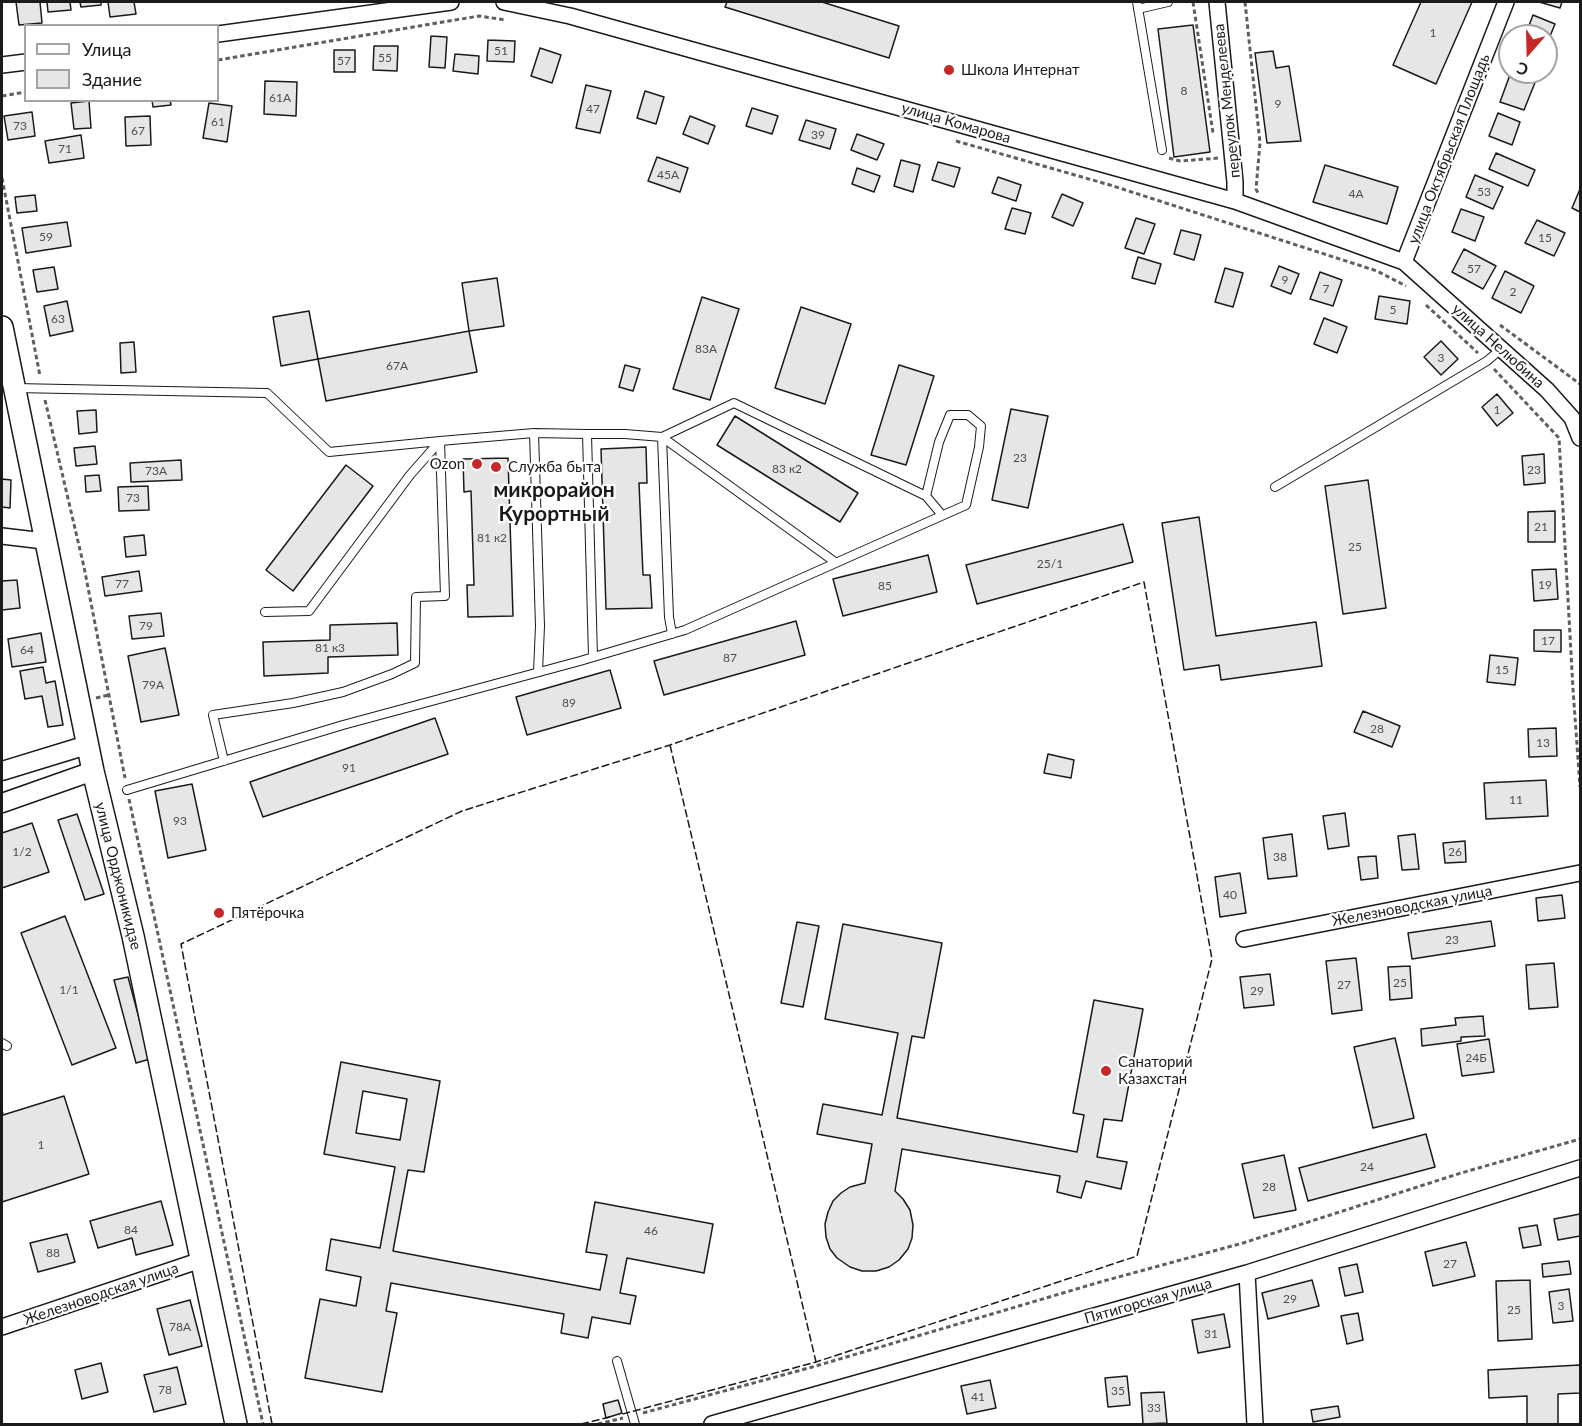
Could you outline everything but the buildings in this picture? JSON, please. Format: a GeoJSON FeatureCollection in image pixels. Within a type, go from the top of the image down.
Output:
{"type":"FeatureCollection","features":[{"type":"Feature","properties":{"kind":"main road","name":"улица Орджоникидзе"},"geometry":{"type":"LineString","coordinates":[[2,327],[87,745],[133,936],[236,1425]]}},
{"type":"Feature","properties":{"kind":"street"},"geometry":{"type":"LineString","coordinates":[[219,34],[452,2]]}},
{"type":"Feature","properties":{"kind":"street","name":"улица Комарова"},"geometry":{"type":"LineString","coordinates":[[504,2],[569,9],[1235,201],[1404,262]]}},
{"type":"Feature","properties":{"kind":"street","name":"переулок Менделеева"},"geometry":{"type":"LineString","coordinates":[[1217,2],[1235,201]]}},
{"type":"Feature","properties":{"kind":"street","name":"улица Октябрьская Площадь"},"geometry":{"type":"LineString","coordinates":[[1404,262],[1506,2]]}},
{"type":"Feature","properties":{"kind":"street"},"geometry":{"type":"LineString","coordinates":[[2,65],[24,62]]}},
{"type":"Feature","properties":{"kind":"street","name":"улица Нелюбина"},"geometry":{"type":"LineString","coordinates":[[1404,262],[1576,415],[1581,438]]}},
{"type":"Feature","properties":{"kind":"street"},"geometry":{"type":"LineString","coordinates":[[2,536],[44,541]]}},
{"type":"Feature","properties":{"kind":"street"},"geometry":{"type":"LineString","coordinates":[[2,771],[87,745]]}},
{"type":"Feature","properties":{"kind":"street"},"geometry":{"type":"LineString","coordinates":[[2,804],[93,771]]}},
{"type":"Feature","properties":{"kind":"street","name":"Железноводская улица"},"geometry":{"type":"LineString","coordinates":[[1244,939],[1581,873]]}},
{"type":"Feature","properties":{"kind":"street","name":"Пятигорская улица"},"geometry":{"type":"LineString","coordinates":[[712,1425],[1247,1273],[1581,1168]]}},
{"type":"Feature","properties":{"kind":"street","name":"Железноводская улица"},"geometry":{"type":"LineString","coordinates":[[2,1327],[201,1260]]}},
{"type":"Feature","properties":{"kind":"street"},"geometry":{"type":"LineString","coordinates":[[1247,1273],[1256,1425]]}},
{"type":"Feature","properties":{"kind":"lane"},"geometry":{"type":"LineString","coordinates":[[1162,150],[1138,5],[1168,2]]}},
{"type":"Feature","properties":{"kind":"lane"},"geometry":{"type":"LineString","coordinates":[[1275,487],[1487,361],[1502,349]]}},
{"type":"Feature","properties":{"kind":"lane"},"geometry":{"type":"LineString","coordinates":[[14,388],[267,393],[329,452],[534,433],[625,434],[662,437],[734,403],[926,496],[942,515]]}},
{"type":"Feature","properties":{"kind":"lane"},"geometry":{"type":"LineString","coordinates":[[127,790],[343,725],[685,630],[966,504],[979,447],[981,426],[968,415],[950,416],[939,442],[926,496]]}},
{"type":"Feature","properties":{"kind":"lane"},"geometry":{"type":"LineString","coordinates":[[534,433],[540,626],[538,672]]}},
{"type":"Feature","properties":{"kind":"lane"},"geometry":{"type":"LineString","coordinates":[[587,434],[593,657]]}},
{"type":"Feature","properties":{"kind":"lane"},"geometry":{"type":"LineString","coordinates":[[662,437],[835,562]]}},
{"type":"Feature","properties":{"kind":"lane"},"geometry":{"type":"LineString","coordinates":[[662,437],[669,617],[672,634]]}},
{"type":"Feature","properties":{"kind":"lane"},"geometry":{"type":"LineString","coordinates":[[265,612],[309,612],[410,475],[440,441]]}},
{"type":"Feature","properties":{"kind":"lane"},"geometry":{"type":"LineString","coordinates":[[224,761],[213,715],[293,703],[343,692],[415,663],[416,597],[445,596],[440,441]]}},
{"type":"Feature","properties":{"kind":"lane"},"geometry":{"type":"LineString","coordinates":[[617,1361],[635,1425]]}},
{"type":"Feature","properties":{"kind":"path"},"geometry":{"type":"LineString","coordinates":[[1194,2],[1213,138]]}},
{"type":"Feature","properties":{"kind":"path"},"geometry":{"type":"LineString","coordinates":[[1245,2],[1260,143],[1256,189],[1271,215]]}},
{"type":"Feature","properties":{"kind":"path"},"geometry":{"type":"LineString","coordinates":[[219,60],[479,16],[511,21]]}},
{"type":"Feature","properties":{"kind":"path"},"geometry":{"type":"LineString","coordinates":[[2,96],[24,92]]}},
{"type":"Feature","properties":{"kind":"path"},"geometry":{"type":"LineString","coordinates":[[951,140],[1110,185],[1377,271],[1406,286]]}},
{"type":"Feature","properties":{"kind":"path"},"geometry":{"type":"LineString","coordinates":[[1162,150],[1167,157],[1180,161],[1233,159]]}},
{"type":"Feature","properties":{"kind":"path"},"geometry":{"type":"LineString","coordinates":[[1422,301],[1487,361],[1559,438],[1581,787]]}},
{"type":"Feature","properties":{"kind":"path"},"geometry":{"type":"LineString","coordinates":[[598,1425],[816,1366],[1100,1282],[1243,1243],[1461,1173],[1581,1139]]}},
{"type":"Feature","properties":{"kind":"fence"},"geometry":{"type":"LineString","coordinates":[[272,1424],[181,944],[462,811],[670,745],[1144,582],[1212,959],[1137,1256],[816,1362],[619,1415]]}},
{"type":"Feature","properties":{"kind":"fence"},"geometry":{"type":"LineString","coordinates":[[670,745],[816,1362]]}},
{"type":"Feature","properties":{"kind":"fence"},"geometry":{"type":"LineString","coordinates":[[581,1424],[610,1417]]}},
{"type":"Feature","properties":{"kind":"place","name":"Школа Интернат"},"geometry":{"type":"Point","coordinates":[949,70]}},
{"type":"Feature","properties":{"kind":"place","name":"Ozon"},"geometry":{"type":"Point","coordinates":[477,464]}},
{"type":"Feature","properties":{"kind":"place","name":"Служба быта"},"geometry":{"type":"Point","coordinates":[496,467]}},
{"type":"Feature","properties":{"kind":"place","name":"Пятёрочка"},"geometry":{"type":"Point","coordinates":[219,913]}},
{"type":"Feature","properties":{"kind":"place","name":"Санаторий Казахстан"},"geometry":{"type":"Point","coordinates":[1106,1071]}},
{"type":"Feature","properties":{"kind":"district","name":"микрорайон Курортный"},"geometry":{"type":"Point","coordinates":[554,502]}}]}
